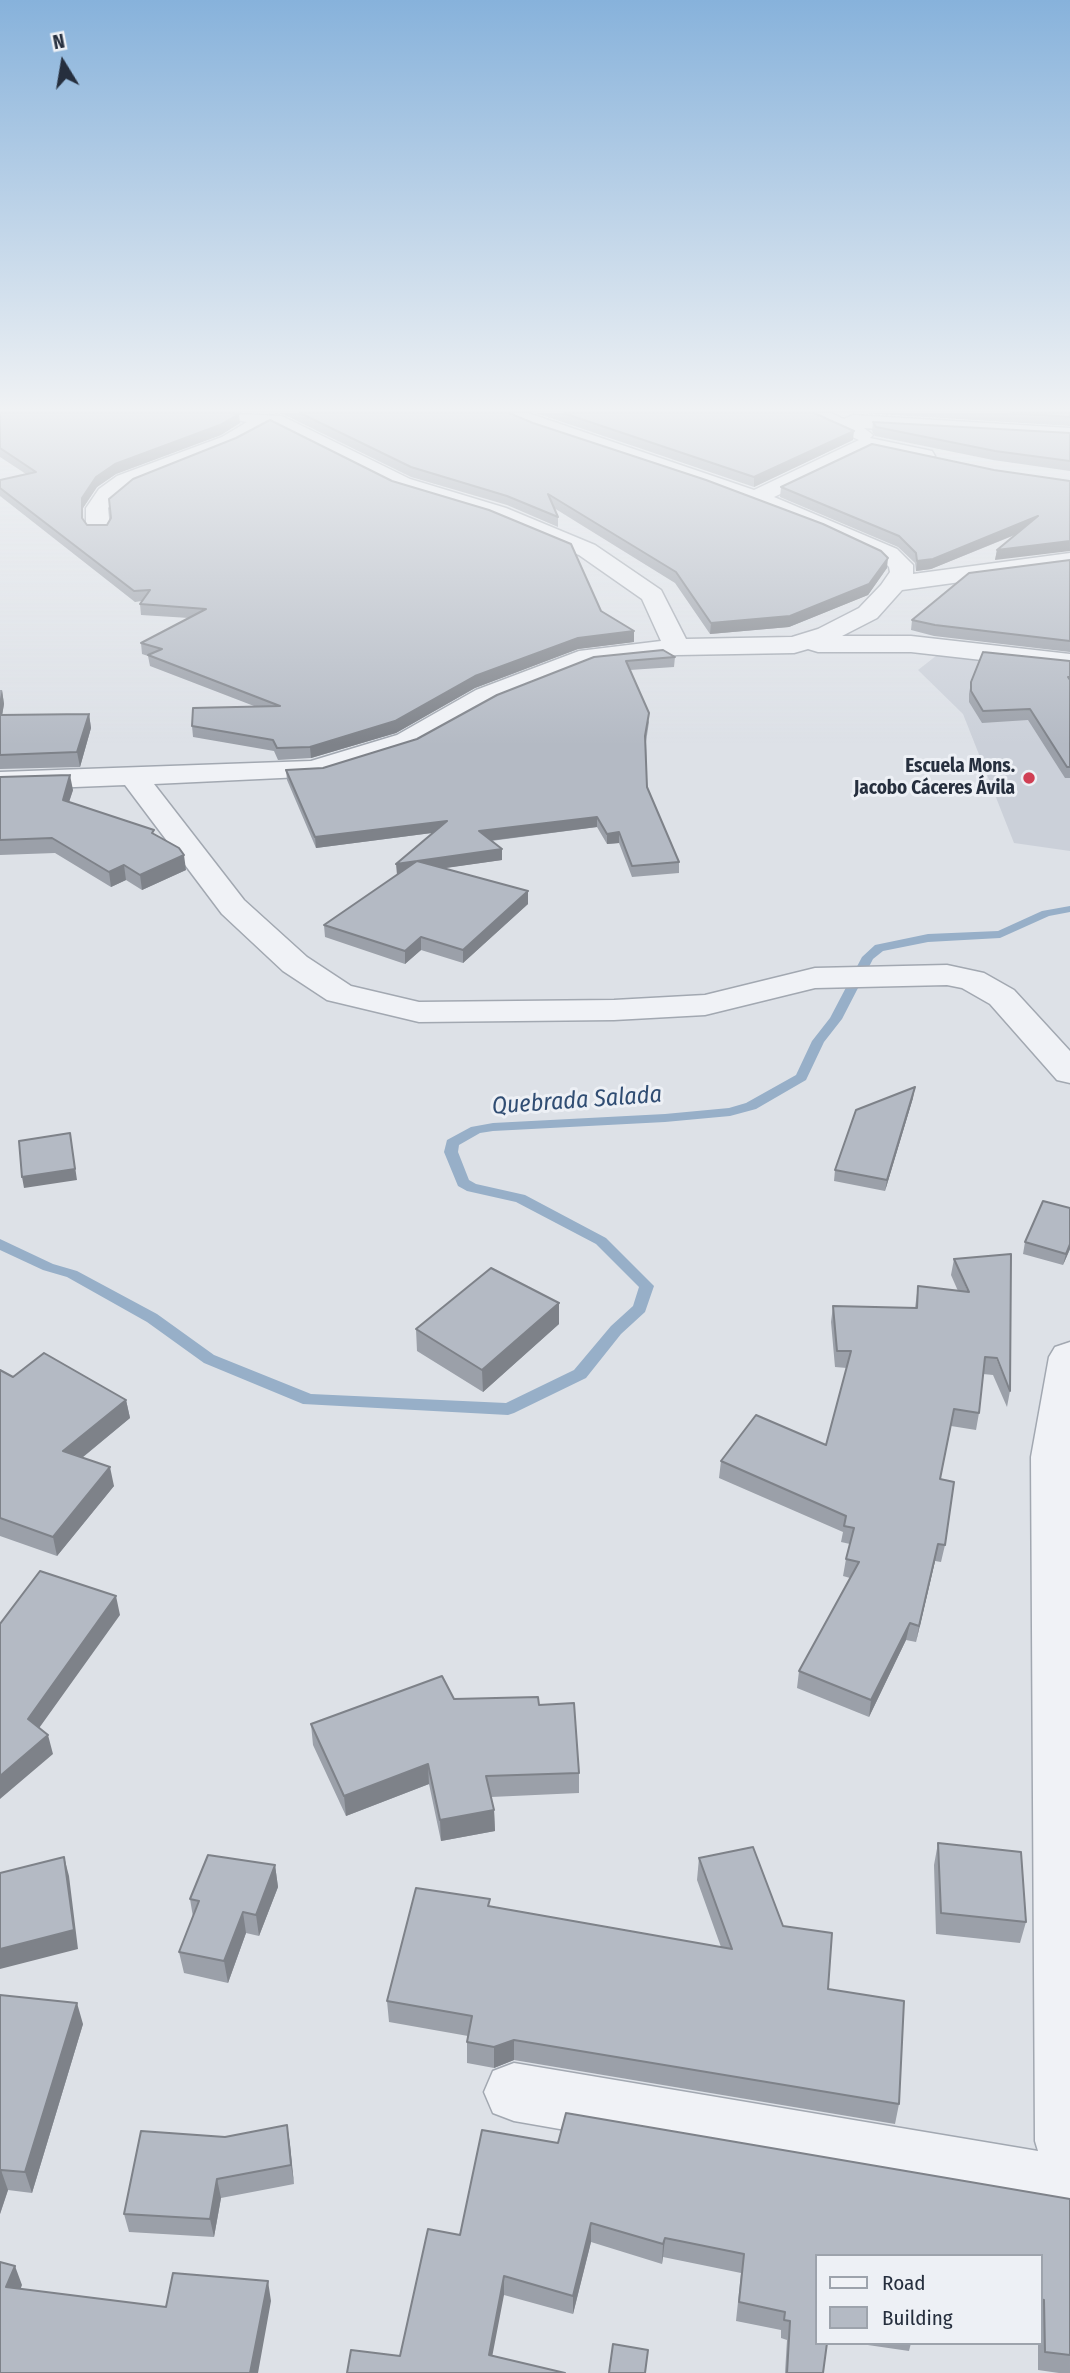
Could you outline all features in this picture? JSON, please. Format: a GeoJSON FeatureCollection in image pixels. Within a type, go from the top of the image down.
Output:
{"type":"FeatureCollection","features":[{"type":"Feature","properties":{"kind":"street"},"geometry":{"type":"LineString","coordinates":[[98,524],[98,528]]}},
{"type":"Feature","properties":{"kind":"street"},"geometry":{"type":"LineString","coordinates":[[524,524],[587,550],[652,595],[677,646]]}},
{"type":"Feature","properties":{"kind":"street"},"geometry":{"type":"LineString","coordinates":[[794,645],[859,619],[895,584],[902,572],[901,565],[889,554],[819,524]]}},
{"type":"Feature","properties":{"kind":"street"},"geometry":{"type":"LineString","coordinates":[[895,584],[1070,560]]}},
{"type":"Feature","properties":{"kind":"street"},"geometry":{"type":"LineString","coordinates":[[0,781],[135,779],[313,770],[407,741],[485,696],[563,665],[608,653],[677,646],[911,644],[1070,662]]}},
{"type":"Feature","properties":{"kind":"street"},"geometry":{"type":"LineString","coordinates":[[135,779],[233,907],[274,945],[295,964],[330,988],[379,1004],[419,1012],[470,1013],[680,1008],[705,1005],[796,981],[839,976],[921,974],[960,977],[985,986],[1002,997],[1070,1072]]}},
{"type":"Feature","properties":{"kind":"street"},"geometry":{"type":"LineString","coordinates":[[1070,1357],[1053,1457],[1065,2141],[1070,2157]]}},
{"type":"Feature","properties":{"kind":"street"},"geometry":{"type":"LineString","coordinates":[[514,2092],[1070,2187]]}},
{"type":"Feature","properties":{"kind":"shaded area","name":"Escuela Mons. Jacobo Cáceres Ávila"},"geometry":{"type":"Polygon","coordinates":[[[941,652],[1070,670],[1070,851],[1014,843],[963,714],[918,670],[941,652]]]}},
{"type":"Feature","properties":{"kind":"building"},"geometry":{"type":"Polygon","coordinates":[[[46,524],[522,524],[571,544],[601,611],[634,631],[578,638],[475,676],[395,721],[310,747],[277,748],[273,740],[192,726],[193,708],[280,706],[148,655],[162,649],[141,643],[206,609],[140,604],[150,590],[134,591],[46,524]]]}},
{"type":"Feature","properties":{"kind":"building"},"geometry":{"type":"Polygon","coordinates":[[[597,524],[822,524],[881,551],[888,558],[869,584],[790,616],[711,623],[676,572],[597,524]]]}},
{"type":"Feature","properties":{"kind":"building"},"geometry":{"type":"Polygon","coordinates":[[[869,524],[1019,524],[933,559],[917,561],[916,553],[899,536],[869,524]]]}},
{"type":"Feature","properties":{"kind":"building"},"geometry":{"type":"Polygon","coordinates":[[[1029,524],[1070,524],[1070,541],[997,550],[1029,524]]]}},
{"type":"Feature","properties":{"kind":"building"},"geometry":{"type":"Polygon","coordinates":[[[1070,560],[1070,641],[912,620],[969,573],[1070,560]]]}},
{"type":"Feature","properties":{"kind":"building"},"geometry":{"type":"Polygon","coordinates":[[[663,650],[675,657],[626,661],[649,713],[645,736],[647,787],[679,862],[632,866],[619,832],[607,834],[597,817],[479,831],[502,849],[396,864],[447,821],[315,837],[286,770],[323,768],[417,739],[497,695],[594,657],[663,650]]]}},
{"type":"Feature","properties":{"kind":"building"},"geometry":{"type":"Polygon","coordinates":[[[983,652],[1070,661],[1070,767],[1067,767],[1030,709],[983,711],[971,691],[971,682],[983,652]]]}},
{"type":"Feature","properties":{"kind":"building"},"geometry":{"type":"Polygon","coordinates":[[[89,714],[77,752],[0,755],[0,715],[89,714]]]}},
{"type":"Feature","properties":{"kind":"building"},"geometry":{"type":"Polygon","coordinates":[[[70,775],[63,800],[154,830],[152,833],[179,848],[184,855],[140,875],[124,865],[109,872],[52,838],[0,840],[0,777],[70,775]]]}},
{"type":"Feature","properties":{"kind":"building"},"geometry":{"type":"Polygon","coordinates":[[[417,861],[528,891],[463,950],[421,937],[405,951],[324,925],[417,861]]]}},
{"type":"Feature","properties":{"kind":"building"},"geometry":{"type":"Polygon","coordinates":[[[915,1087],[887,1180],[835,1170],[856,1110],[915,1087]]]}},
{"type":"Feature","properties":{"kind":"building"},"geometry":{"type":"Polygon","coordinates":[[[70,1133],[75,1169],[22,1177],[19,1141],[70,1133]]]}},
{"type":"Feature","properties":{"kind":"building"},"geometry":{"type":"Polygon","coordinates":[[[1043,1201],[1070,1208],[1070,1244],[1066,1254],[1025,1242],[1043,1201]]]}},
{"type":"Feature","properties":{"kind":"building"},"geometry":{"type":"Polygon","coordinates":[[[1011,1254],[1010,1391],[997,1358],[985,1357],[979,1413],[954,1409],[940,1479],[954,1482],[945,1545],[938,1544],[919,1626],[910,1623],[871,1700],[799,1671],[859,1562],[846,1559],[854,1528],[844,1526],[846,1516],[721,1461],[756,1415],[826,1445],[851,1351],[837,1351],[833,1306],[917,1308],[918,1286],[969,1292],[954,1259],[1011,1254]]]}},
{"type":"Feature","properties":{"kind":"building"},"geometry":{"type":"Polygon","coordinates":[[[491,1268],[559,1303],[482,1370],[416,1329],[491,1268]]]}},
{"type":"Feature","properties":{"kind":"building"},"geometry":{"type":"Polygon","coordinates":[[[44,1353],[126,1400],[63,1451],[110,1467],[53,1537],[0,1518],[0,1370],[13,1377],[44,1353]]]}},
{"type":"Feature","properties":{"kind":"building"},"geometry":{"type":"Polygon","coordinates":[[[40,1571],[116,1596],[28,1719],[48,1735],[0,1776],[0,1624],[40,1571]]]}},
{"type":"Feature","properties":{"kind":"building"},"geometry":{"type":"Polygon","coordinates":[[[442,1676],[454,1699],[538,1697],[539,1705],[574,1703],[579,1773],[486,1776],[494,1810],[440,1820],[428,1764],[344,1796],[311,1724],[442,1676]]]}},
{"type":"Feature","properties":{"kind":"building"},"geometry":{"type":"Polygon","coordinates":[[[938,1843],[1021,1852],[1026,1922],[941,1913],[938,1843]]]}},
{"type":"Feature","properties":{"kind":"building"},"geometry":{"type":"Polygon","coordinates":[[[753,1847],[783,1926],[832,1933],[828,1989],[904,2001],[899,2104],[514,2040],[494,2047],[467,2042],[472,2016],[387,2001],[416,1888],[490,1899],[488,1906],[732,1949],[699,1858],[753,1847]]]}},
{"type":"Feature","properties":{"kind":"building"},"geometry":{"type":"Polygon","coordinates":[[[208,1855],[275,1865],[256,1915],[243,1912],[224,1961],[179,1952],[199,1901],[190,1899],[208,1855]]]}},
{"type":"Feature","properties":{"kind":"building"},"geometry":{"type":"Polygon","coordinates":[[[64,1857],[74,1930],[0,1949],[0,1873],[64,1857]]]}},
{"type":"Feature","properties":{"kind":"building"},"geometry":{"type":"Polygon","coordinates":[[[0,1995],[77,2003],[25,2172],[0,2172],[0,1995]]]}},
{"type":"Feature","properties":{"kind":"building"},"geometry":{"type":"Polygon","coordinates":[[[566,2113],[1070,2199],[1070,2355],[1045,2352],[1042,2254],[814,2254],[814,2345],[827,2345],[823,2373],[787,2373],[790,2321],[784,2320],[785,2312],[739,2302],[744,2254],[665,2238],[663,2244],[591,2223],[573,2296],[504,2276],[489,2355],[565,2373],[347,2373],[351,2350],[400,2356],[428,2229],[460,2235],[482,2130],[558,2143],[566,2113]]]}},
{"type":"Feature","properties":{"kind":"building"},"geometry":{"type":"Polygon","coordinates":[[[287,2125],[291,2165],[217,2179],[210,2219],[124,2214],[141,2131],[225,2137],[287,2125]]]}},
{"type":"Feature","properties":{"kind":"building"},"geometry":{"type":"Polygon","coordinates":[[[0,2262],[15,2266],[6,2287],[166,2307],[173,2273],[268,2281],[250,2373],[0,2373],[0,2262]]]}},
{"type":"Feature","properties":{"kind":"building"},"geometry":{"type":"Polygon","coordinates":[[[613,2344],[648,2350],[645,2373],[609,2373],[613,2344]]]}},
{"type":"Feature","properties":{"kind":"waterway","name":"Quebrada Salada"},"geometry":{"type":"LineString","coordinates":[[0,1244],[48,1267],[72,1274],[152,1318],[209,1359],[309,1400],[508,1409],[580,1374],[616,1330],[640,1308],[647,1286],[601,1241],[520,1198],[472,1188],[463,1183],[451,1152],[452,1143],[476,1130],[493,1127],[665,1118],[730,1112],[751,1106],[801,1077],[818,1041],[836,1019],[868,957],[879,948],[928,938],[1000,934],[1046,913],[1070,909]]}},
{"type":"Feature","properties":{"kind":"place","name":"Escuela Mons. Jacobo Cáceres Ávila"},"geometry":{"type":"Point","coordinates":[1029,778]}}]}
